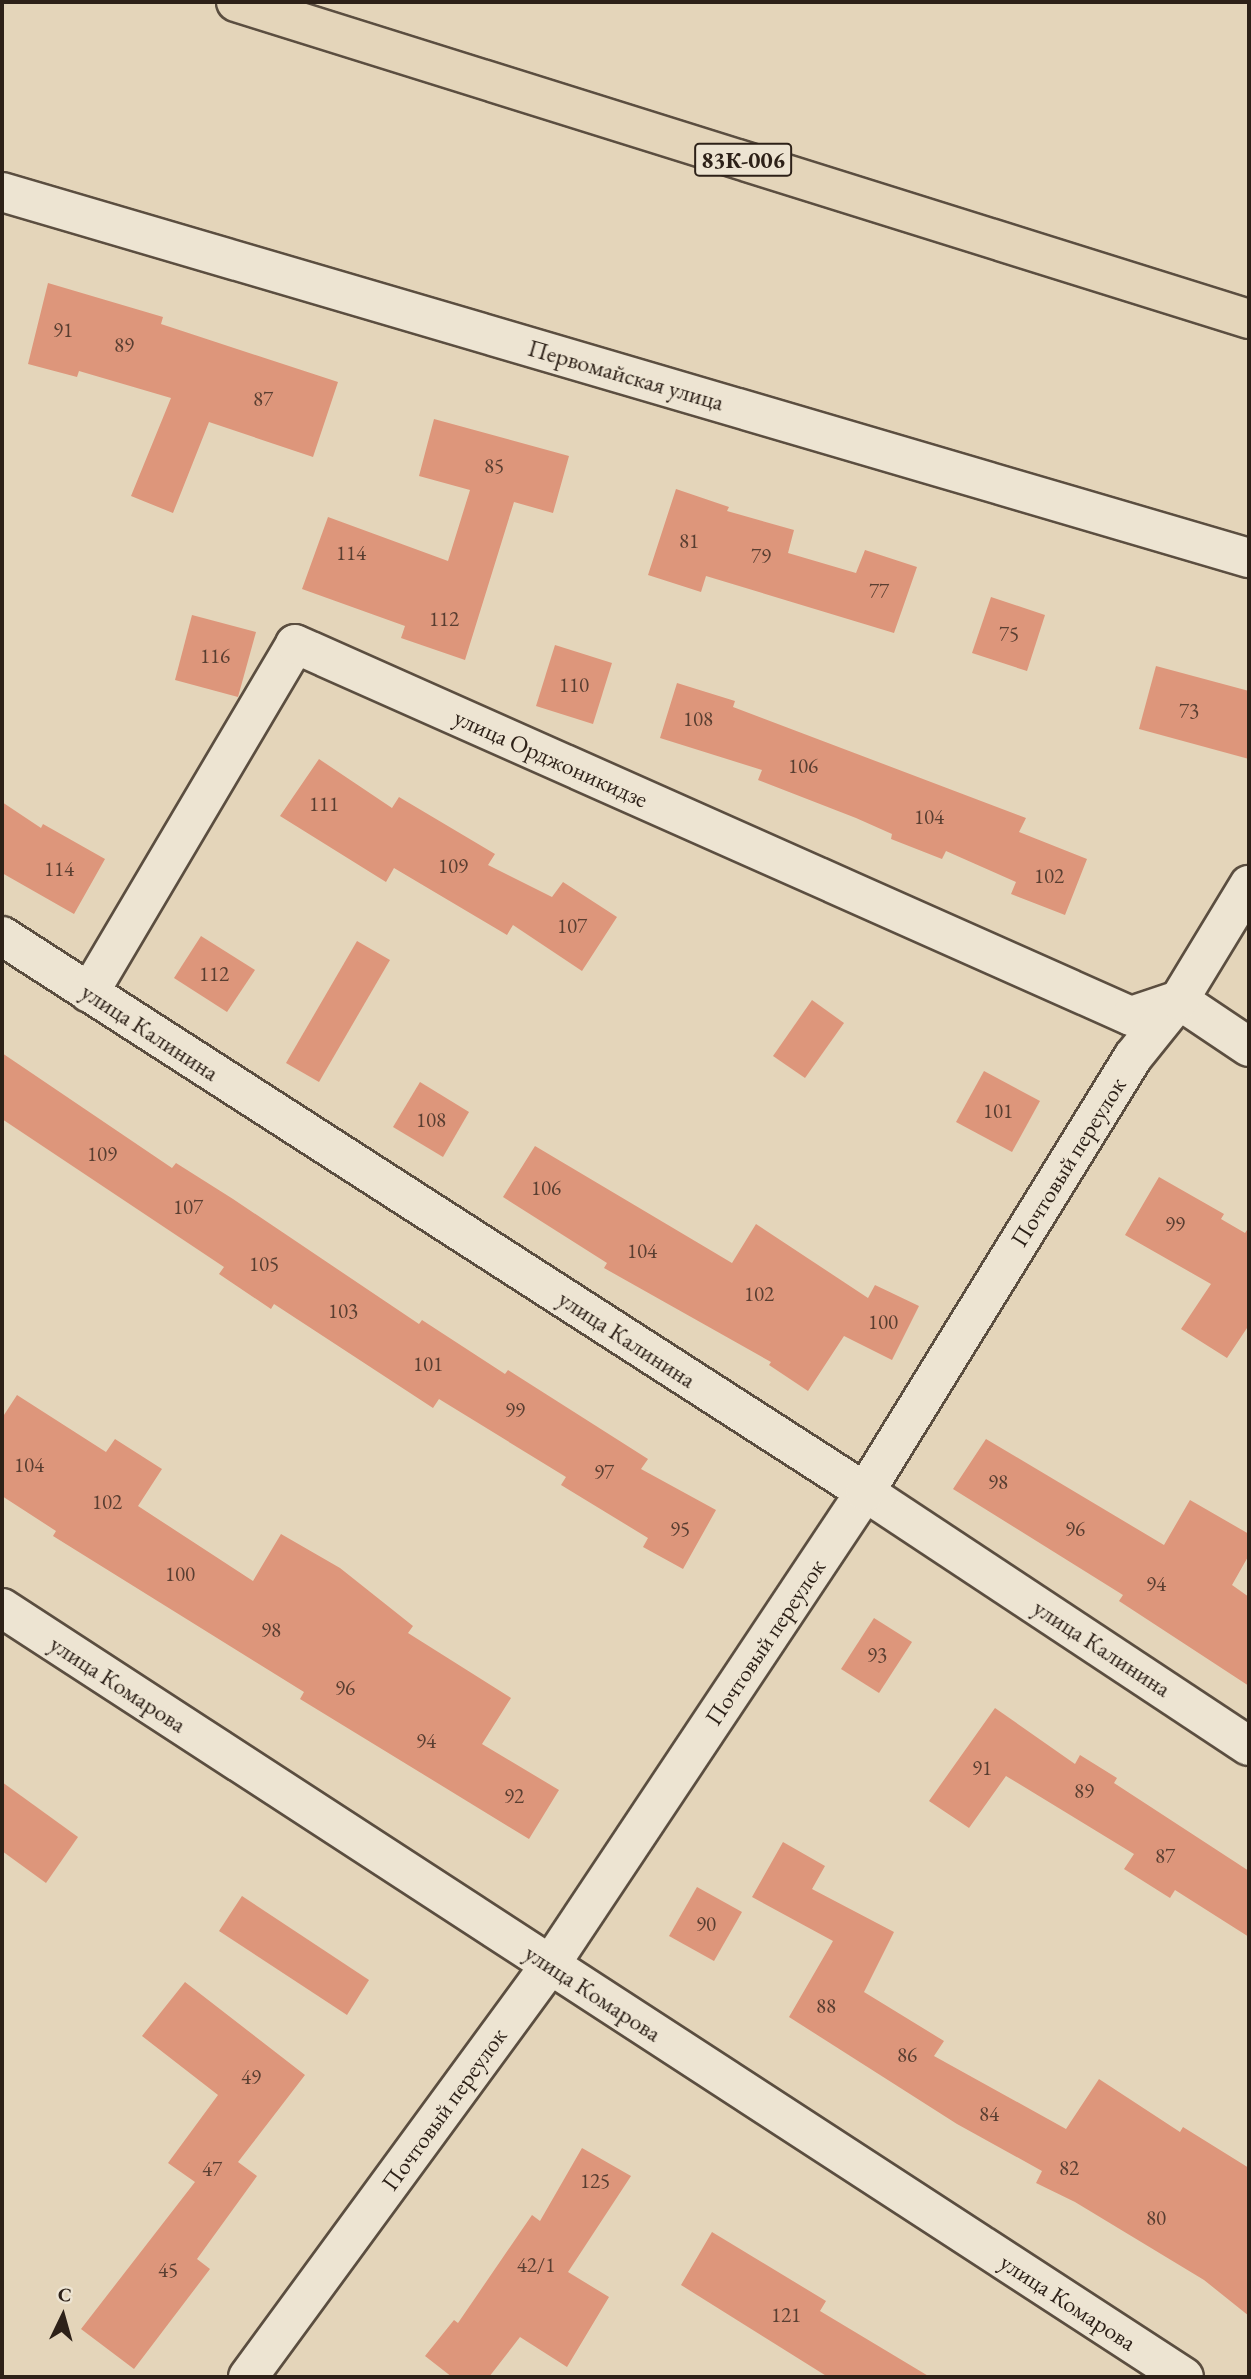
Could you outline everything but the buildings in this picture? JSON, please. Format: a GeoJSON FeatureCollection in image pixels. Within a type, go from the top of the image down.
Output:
{"type":"FeatureCollection","features":[{"type":"Feature","properties":{"kind":"main road","name":"83К-006"},"geometry":{"type":"LineString","coordinates":[[236,2],[1249,319]]}},
{"type":"Feature","properties":{"kind":"street","name":"Первомайская улица"},"geometry":{"type":"LineString","coordinates":[[2,192],[1249,558]]}},
{"type":"Feature","properties":{"kind":"street","name":"улица Орджоникидзе"},"geometry":{"type":"LineString","coordinates":[[89,993],[295,644],[1131,1016],[1178,1000]]}},
{"type":"Feature","properties":{"kind":"street","name":"Почтовый переулок"},"geometry":{"type":"LineString","coordinates":[[248,2377],[550,1965],[865,1492],[1133,1057],[1178,1000],[1249,885]]}},
{"type":"Feature","properties":{"kind":"street","name":"улица Калинина"},"geometry":{"type":"LineString","coordinates":[[2,936],[865,1492],[1249,1746]]}},
{"type":"Feature","properties":{"kind":"street"},"geometry":{"type":"LineString","coordinates":[[1178,1000],[1249,1046]]}},
{"type":"Feature","properties":{"kind":"street","name":"улица Комарова"},"geometry":{"type":"LineString","coordinates":[[2,1608],[1184,2377]]}}]}
